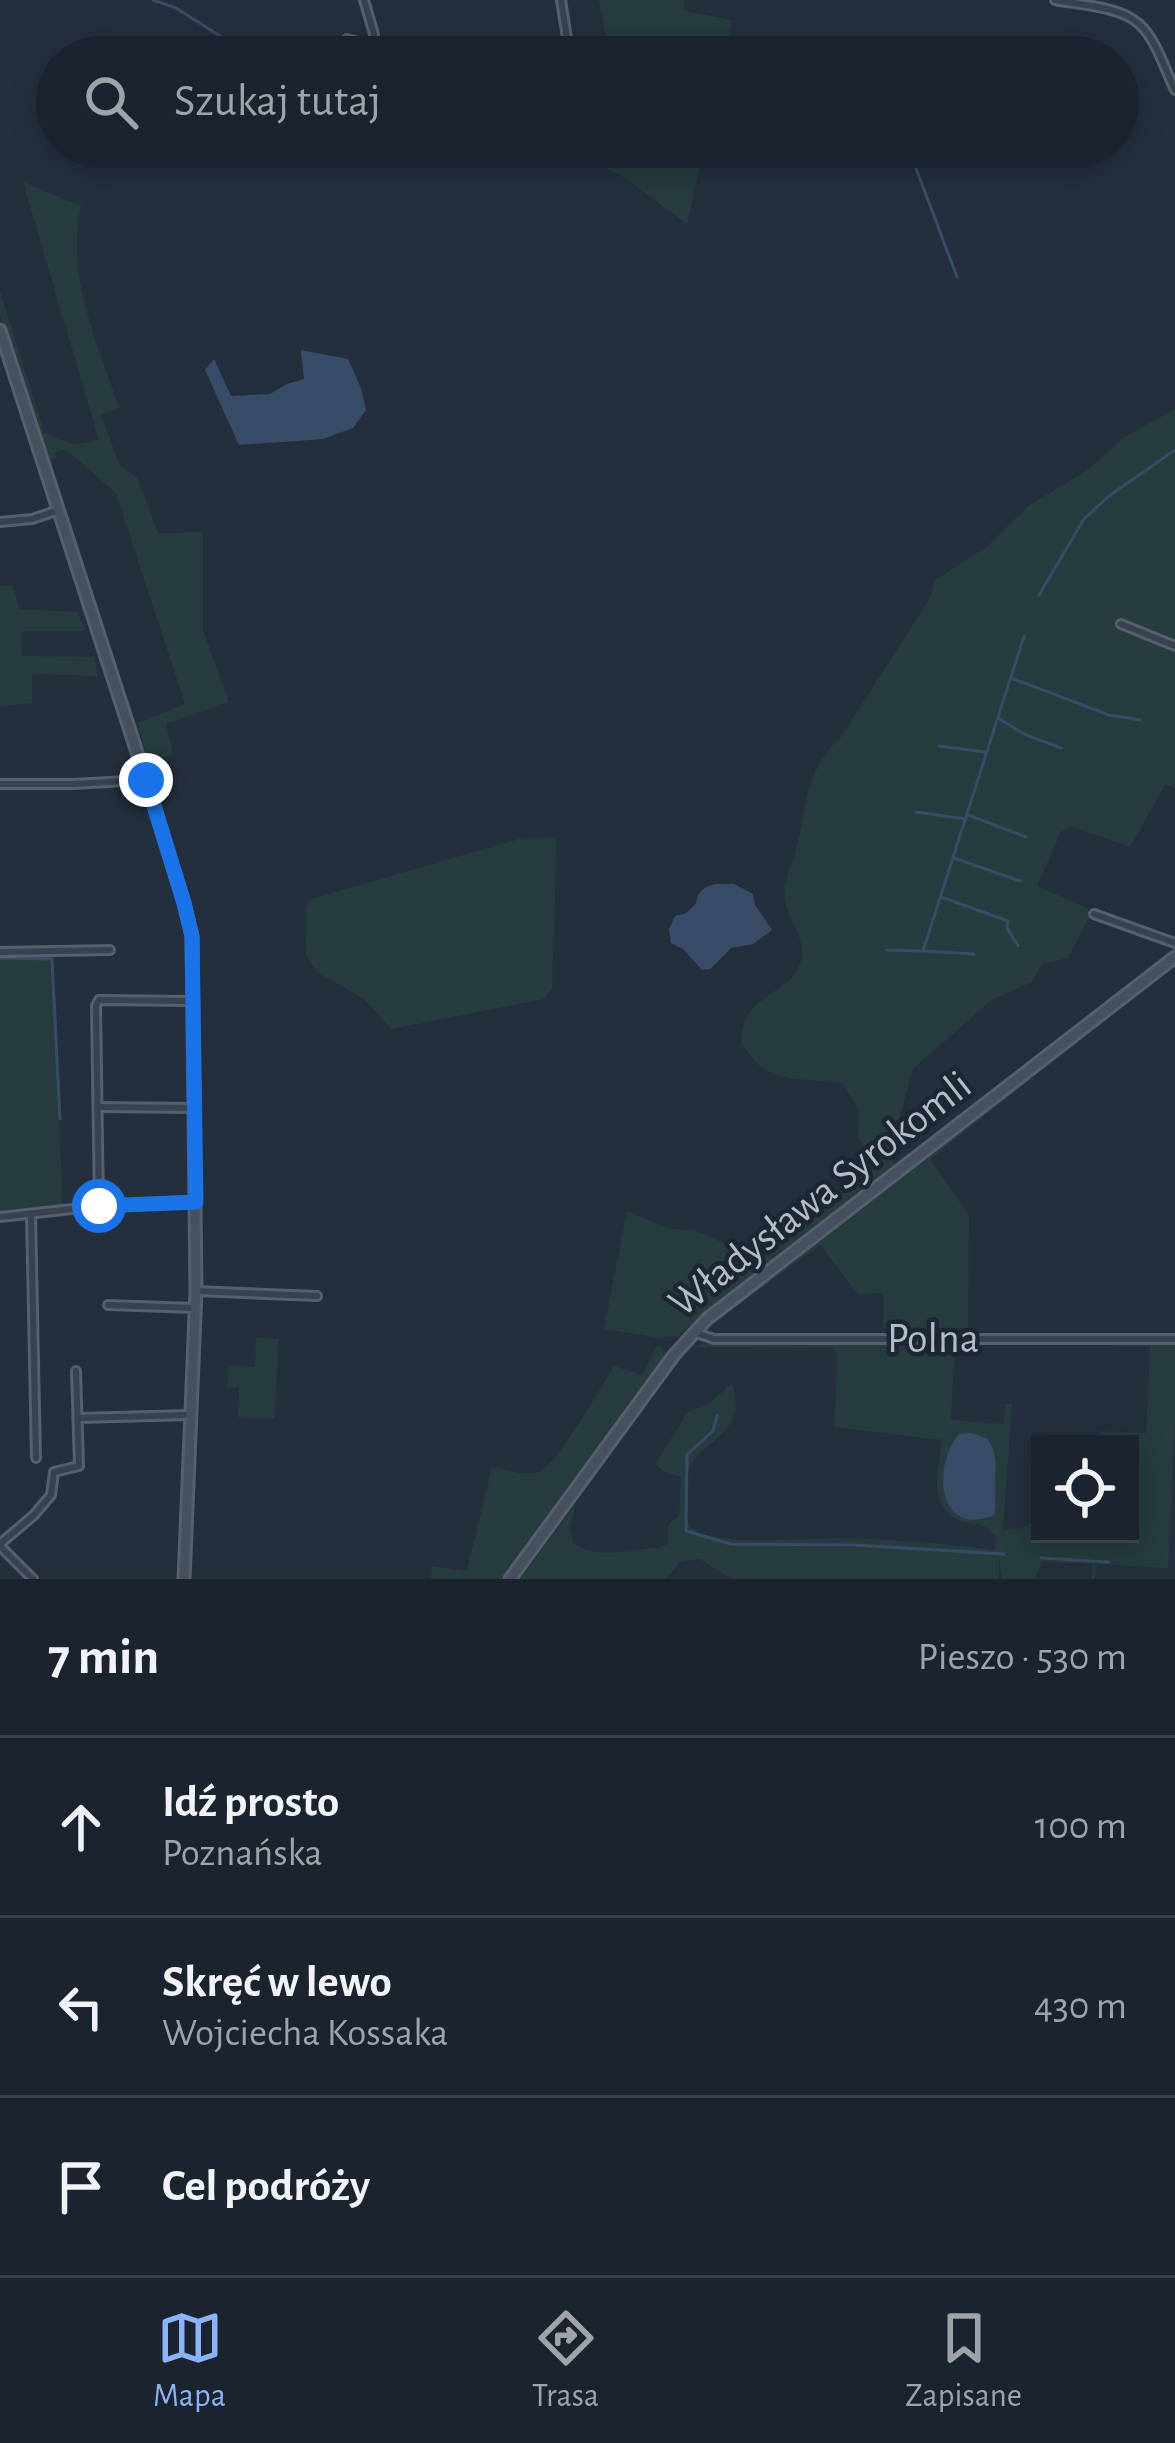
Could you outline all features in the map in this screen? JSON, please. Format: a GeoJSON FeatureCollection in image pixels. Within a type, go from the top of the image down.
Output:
{"type":"FeatureCollection","features":[{"type":"Feature","properties":{"kind":"main road"},"geometry":{"type":"LineString","coordinates":[[0,330],[189,921],[196,1291],[184,1579]]}},
{"type":"Feature","properties":{"kind":"main road","name":"Władysława Syrokomli"},"geometry":{"type":"LineString","coordinates":[[510,1579],[693,1332],[1173,959]]}},
{"type":"Feature","properties":{"kind":"street"},"geometry":{"type":"LineString","coordinates":[[364,0],[374,36]]}},
{"type":"Feature","properties":{"kind":"street"},"geometry":{"type":"LineString","coordinates":[[561,0],[567,36]]}},
{"type":"Feature","properties":{"kind":"street"},"geometry":{"type":"LineString","coordinates":[[1055,0],[1118,13],[1138,23],[1175,90]]}},
{"type":"Feature","properties":{"kind":"street"},"geometry":{"type":"LineString","coordinates":[[0,522],[59,510]]}},
{"type":"Feature","properties":{"kind":"street"},"geometry":{"type":"LineString","coordinates":[[1121,624],[1175,646]]}},
{"type":"Feature","properties":{"kind":"street"},"geometry":{"type":"LineString","coordinates":[[0,784],[146,780]]}},
{"type":"Feature","properties":{"kind":"street"},"geometry":{"type":"LineString","coordinates":[[1094,914],[1175,943]]}},
{"type":"Feature","properties":{"kind":"street"},"geometry":{"type":"LineString","coordinates":[[0,952],[110,950]]}},
{"type":"Feature","properties":{"kind":"street"},"geometry":{"type":"LineString","coordinates":[[99,1206],[96,1006],[99,1000],[194,1002]]}},
{"type":"Feature","properties":{"kind":"street"},"geometry":{"type":"LineString","coordinates":[[98,1107],[195,1108]]}},
{"type":"Feature","properties":{"kind":"street"},"geometry":{"type":"LineString","coordinates":[[0,1217],[196,1202]]}},
{"type":"Feature","properties":{"kind":"street"},"geometry":{"type":"LineString","coordinates":[[32,1214],[36,1457]]}},
{"type":"Feature","properties":{"kind":"street"},"geometry":{"type":"LineString","coordinates":[[196,1291],[317,1296]]}},
{"type":"Feature","properties":{"kind":"street"},"geometry":{"type":"LineString","coordinates":[[108,1305],[195,1308]]}},
{"type":"Feature","properties":{"kind":"street","name":"Polna"},"geometry":{"type":"LineString","coordinates":[[693,1332],[714,1339],[1175,1339]]}},
{"type":"Feature","properties":{"kind":"street"},"geometry":{"type":"LineString","coordinates":[[33,1579],[0,1545],[51,1495],[54,1472],[79,1466],[76,1371]]}},
{"type":"Feature","properties":{"kind":"street"},"geometry":{"type":"LineString","coordinates":[[79,1418],[191,1415]]}},
{"type":"Feature","properties":{"kind":"green space"},"geometry":{"type":"Polygon","coordinates":[[[599,0],[685,0],[684,11],[732,20],[729,36],[606,36],[599,0]]]}},
{"type":"Feature","properties":{"kind":"green space"},"geometry":{"type":"Polygon","coordinates":[[[605,168],[699,168],[687,224],[605,168]]]}},
{"type":"Feature","properties":{"kind":"green space"},"geometry":{"type":"Polygon","coordinates":[[[23,182],[81,206],[77,232],[81,283],[119,407],[101,415],[120,466],[137,477],[158,533],[203,532],[203,630],[229,702],[166,724],[173,754],[149,763],[137,723],[185,704],[116,493],[70,453],[63,450],[50,460],[0,316],[0,291],[44,432],[74,445],[99,440],[23,182]]]}},
{"type":"Feature","properties":{"kind":"green space"},"geometry":{"type":"Polygon","coordinates":[[[1175,409],[1175,788],[1165,785],[1130,847],[1070,826],[1061,832],[1037,886],[1087,908],[1090,915],[1068,958],[1042,964],[1032,982],[993,999],[913,1069],[889,1154],[895,1165],[678,1336],[604,1329],[627,1211],[670,1229],[694,1230],[753,1256],[876,1162],[858,1137],[857,1107],[842,1083],[770,1072],[741,1043],[747,1016],[787,982],[802,955],[784,890],[813,778],[930,598],[934,581],[989,545],[1027,507],[1090,468],[1123,438],[1175,409]]]}},
{"type":"Feature","properties":{"kind":"green space"},"geometry":{"type":"Polygon","coordinates":[[[0,586],[13,586],[19,609],[78,612],[85,631],[23,631],[22,656],[94,657],[98,676],[32,674],[32,703],[0,706],[0,586]]]}},
{"type":"Feature","properties":{"kind":"green space"},"geometry":{"type":"Polygon","coordinates":[[[557,838],[552,989],[544,999],[391,1029],[364,999],[317,972],[306,955],[308,900],[519,839],[557,838]]]}},
{"type":"Feature","properties":{"kind":"green space"},"geometry":{"type":"Polygon","coordinates":[[[0,958],[48,958],[53,964],[63,1206],[0,1213],[0,958]]]}},
{"type":"Feature","properties":{"kind":"green space"},"geometry":{"type":"Polygon","coordinates":[[[1092,1031],[930,1159],[969,1215],[968,1328],[883,1328],[883,1293],[858,1294],[820,1245],[710,1326],[1092,1031]]]}},
{"type":"Feature","properties":{"kind":"green space"},"geometry":{"type":"Polygon","coordinates":[[[256,1338],[279,1339],[275,1419],[238,1417],[239,1388],[227,1387],[228,1366],[255,1367],[256,1338]]]}},
{"type":"Feature","properties":{"kind":"green space"},"geometry":{"type":"Polygon","coordinates":[[[955,1343],[951,1420],[1003,1424],[1005,1404],[1012,1404],[1003,1530],[1031,1524],[1031,1543],[1139,1543],[1139,1435],[1100,1435],[1100,1431],[1146,1433],[1150,1346],[1085,1345],[1175,1343],[1168,1568],[1097,1564],[1092,1579],[1092,1564],[1042,1562],[1035,1579],[1002,1579],[999,1558],[999,1579],[731,1579],[700,1559],[681,1561],[666,1579],[520,1579],[575,1505],[570,1527],[573,1543],[582,1548],[616,1552],[667,1544],[668,1525],[679,1515],[681,1477],[655,1464],[688,1412],[710,1403],[732,1383],[733,1417],[699,1454],[688,1476],[686,1512],[693,1529],[744,1540],[848,1538],[995,1550],[996,1537],[987,1528],[961,1521],[943,1507],[937,1486],[942,1440],[834,1427],[837,1355],[833,1348],[692,1347],[700,1344],[955,1343]]]}},
{"type":"Feature","properties":{"kind":"green space"},"geometry":{"type":"Polygon","coordinates":[[[658,1345],[668,1353],[503,1579],[431,1579],[432,1566],[467,1571],[492,1467],[541,1471],[568,1439],[614,1366],[642,1375],[658,1345]]]}},
{"type":"Feature","properties":{"kind":"water"},"geometry":{"type":"Polygon","coordinates":[[[301,350],[348,359],[366,410],[353,428],[323,439],[239,445],[205,370],[214,359],[231,396],[270,394],[304,379],[301,350]]]}},
{"type":"Feature","properties":{"kind":"water"},"geometry":{"type":"Polygon","coordinates":[[[734,884],[753,894],[772,930],[753,944],[731,948],[710,969],[702,970],[671,943],[669,929],[675,916],[696,904],[702,890],[734,884]]]}},
{"type":"Feature","properties":{"kind":"water"},"geometry":{"type":"Polygon","coordinates":[[[959,1434],[988,1439],[996,1465],[994,1515],[975,1520],[951,1508],[943,1480],[950,1447],[959,1434]]]}},
{"type":"Feature","properties":{"kind":"waterway"},"geometry":{"type":"LineString","coordinates":[[153,0],[176,8],[220,36]]}},
{"type":"Feature","properties":{"kind":"waterway"},"geometry":{"type":"LineString","coordinates":[[916,168],[957,277]]}},
{"type":"Feature","properties":{"kind":"waterway"},"geometry":{"type":"LineString","coordinates":[[1039,595],[1084,519],[1175,450]]}},
{"type":"Feature","properties":{"kind":"waterway"},"geometry":{"type":"LineString","coordinates":[[974,954],[923,951],[1024,636]]}},
{"type":"Feature","properties":{"kind":"waterway"},"geometry":{"type":"LineString","coordinates":[[1011,678],[1109,715],[1140,720]]}},
{"type":"Feature","properties":{"kind":"waterway"},"geometry":{"type":"LineString","coordinates":[[998,718],[1061,748]]}},
{"type":"Feature","properties":{"kind":"waterway"},"geometry":{"type":"LineString","coordinates":[[939,746],[985,752]]}},
{"type":"Feature","properties":{"kind":"waterway"},"geometry":{"type":"LineString","coordinates":[[916,812],[966,819]]}},
{"type":"Feature","properties":{"kind":"waterway"},"geometry":{"type":"LineString","coordinates":[[968,815],[1026,837]]}},
{"type":"Feature","properties":{"kind":"waterway"},"geometry":{"type":"LineString","coordinates":[[954,858],[1020,881]]}},
{"type":"Feature","properties":{"kind":"waterway"},"geometry":{"type":"LineString","coordinates":[[941,897],[1008,921],[1018,946]]}},
{"type":"Feature","properties":{"kind":"waterway"},"geometry":{"type":"LineString","coordinates":[[887,950],[922,951]]}},
{"type":"Feature","properties":{"kind":"waterway"},"geometry":{"type":"LineString","coordinates":[[0,958],[52,959],[60,1119]]}},
{"type":"Feature","properties":{"kind":"waterway"},"geometry":{"type":"LineString","coordinates":[[717,1416],[713,1431],[687,1455],[686,1531],[731,1544],[1004,1554]]}},
{"type":"Feature","properties":{"kind":"waterway"},"geometry":{"type":"LineString","coordinates":[[1041,1558],[1109,1562]]}},
{"type":"Feature","properties":{"kind":"route"},"geometry":{"type":"LineString","coordinates":[[99,1206],[196,1202],[192,936],[146,780]]}}]}
